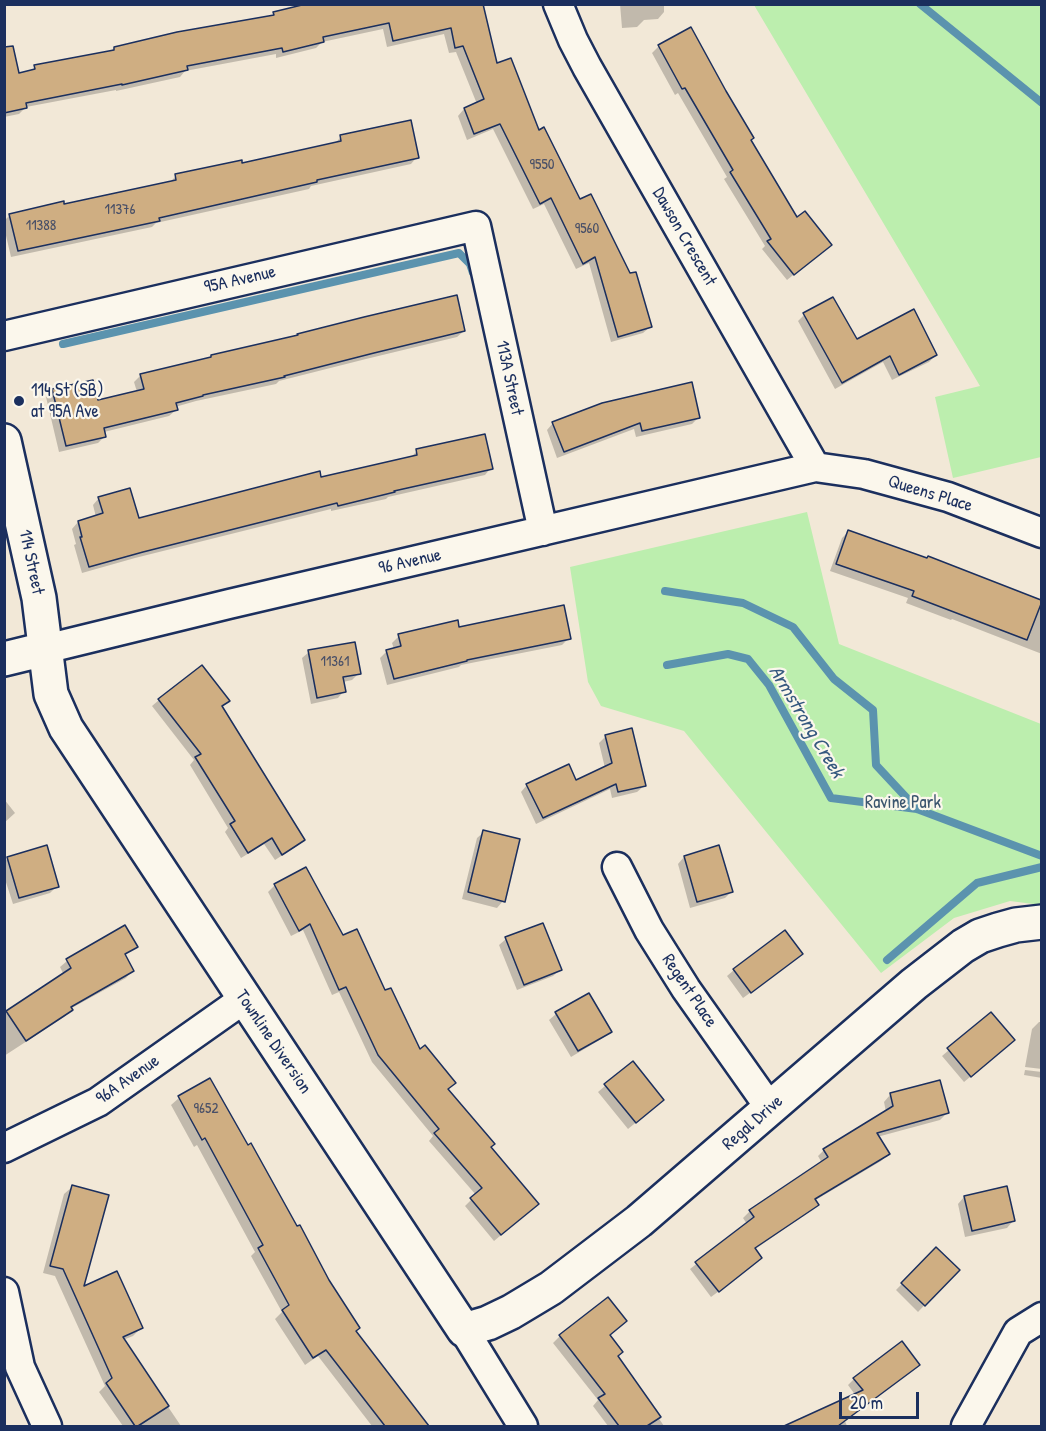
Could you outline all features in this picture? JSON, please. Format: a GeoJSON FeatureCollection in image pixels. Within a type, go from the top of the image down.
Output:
{"type":"FeatureCollection","features":[{"type":"Feature","properties":{"kind":"street","name":"Dawson Crescent"},"geometry":{"type":"LineString","coordinates":[[558,4],[587,67],[815,467]]}},
{"type":"Feature","properties":{"kind":"street","name":"95A Avenue"},"geometry":{"type":"LineString","coordinates":[[4,336],[476,226]]}},
{"type":"Feature","properties":{"kind":"street","name":"113A Street"},"geometry":{"type":"LineString","coordinates":[[476,226],[543,531]]}},
{"type":"Feature","properties":{"kind":"street","name":"114 Street"},"geometry":{"type":"LineString","coordinates":[[4,441],[39,598],[45,649]]}},
{"type":"Feature","properties":{"kind":"street","name":"96 Avenue"},"geometry":{"type":"LineString","coordinates":[[4,659],[815,467]]}},
{"type":"Feature","properties":{"kind":"street","name":"Queens Place"},"geometry":{"type":"LineString","coordinates":[[815,467],[864,474],[948,497],[1041,533]]}},
{"type":"Feature","properties":{"kind":"street","name":"Townline Diversion"},"geometry":{"type":"LineString","coordinates":[[45,649],[51,694],[66,728],[464,1330],[523,1426]]}},
{"type":"Feature","properties":{"kind":"street","name":"Regent Place"},"geometry":{"type":"LineString","coordinates":[[617,867],[649,930],[686,989],[770,1108]]}},
{"type":"Feature","properties":{"kind":"street","name":"Regal Drive"},"geometry":{"type":"LineString","coordinates":[[464,1330],[488,1323],[511,1312],[551,1288],[639,1221],[914,984],[963,946],[998,930],[1041,922]]}},
{"type":"Feature","properties":{"kind":"street","name":"96A Avenue"},"geometry":{"type":"LineString","coordinates":[[4,1148],[98,1102],[244,999]]}},
{"type":"Feature","properties":{"kind":"street"},"geometry":{"type":"LineString","coordinates":[[4,1292],[21,1367],[47,1426]]}},
{"type":"Feature","properties":{"kind":"street"},"geometry":{"type":"LineString","coordinates":[[966,1426],[1018,1332],[1041,1317]]}},
{"type":"Feature","properties":{"kind":"green space"},"geometry":{"type":"Polygon","coordinates":[[[754,5],[1041,5],[1041,457],[953,478],[935,397],[980,386],[754,5]]]}},
{"type":"Feature","properties":{"kind":"green space","name":"Ravine Park"},"geometry":{"type":"Polygon","coordinates":[[[807,512],[839,644],[1041,724],[1041,905],[1010,901],[954,918],[881,973],[684,731],[601,706],[588,682],[570,567],[807,512]]]}},
{"type":"Feature","properties":{"kind":"building"},"geometry":{"type":"Polygon","coordinates":[[[306,4],[483,4],[497,63],[511,58],[539,130],[544,127],[580,199],[591,194],[630,273],[636,272],[652,327],[618,337],[595,257],[583,264],[551,198],[540,204],[500,124],[474,134],[464,108],[484,99],[463,46],[455,48],[451,28],[393,41],[389,23],[323,37],[324,42],[283,52],[282,48],[187,66],[188,70],[26,103],[27,108],[4,113],[4,47],[13,46],[19,73],[35,69],[34,65],[114,50],[114,47],[177,32],[274,15],[273,12],[306,4]]]}},
{"type":"Feature","properties":{"kind":"building"},"geometry":{"type":"Polygon","coordinates":[[[691,27],[754,138],[751,140],[797,217],[805,211],[832,245],[794,275],[767,241],[771,239],[730,172],[733,170],[685,88],[682,89],[658,45],[691,27]]]}},
{"type":"Feature","properties":{"kind":"building"},"geometry":{"type":"Polygon","coordinates":[[[411,120],[419,158],[159,218],[160,221],[18,251],[9,214],[176,180],[175,174],[242,160],[242,163],[341,141],[340,135],[411,120]]]}},
{"type":"Feature","properties":{"kind":"building"},"geometry":{"type":"Polygon","coordinates":[[[457,295],[465,331],[285,377],[203,395],[176,403],[178,410],[104,428],[106,437],[66,446],[52,389],[93,380],[98,400],[144,389],[140,374],[457,295]]]}},
{"type":"Feature","properties":{"kind":"building"},"geometry":{"type":"Polygon","coordinates":[[[833,297],[857,339],[914,309],[937,355],[899,375],[890,356],[842,383],[803,313],[833,297]]]}},
{"type":"Feature","properties":{"kind":"building"},"geometry":{"type":"Polygon","coordinates":[[[692,382],[700,418],[642,431],[640,423],[564,452],[552,422],[602,403],[692,382]]]}},
{"type":"Feature","properties":{"kind":"building"},"geometry":{"type":"Polygon","coordinates":[[[485,434],[493,469],[338,506],[337,503],[89,567],[80,537],[82,537],[78,521],[103,513],[98,497],[130,488],[139,518],[320,471],[321,477],[417,455],[416,449],[485,434]]]}},
{"type":"Feature","properties":{"kind":"building"},"geometry":{"type":"Polygon","coordinates":[[[848,530],[927,558],[928,556],[1041,600],[1027,640],[912,596],[914,591],[836,564],[848,530]]]}},
{"type":"Feature","properties":{"kind":"building"},"geometry":{"type":"Polygon","coordinates":[[[564,605],[571,639],[467,660],[394,679],[386,650],[401,646],[398,634],[458,620],[459,627],[564,605]]]}},
{"type":"Feature","properties":{"kind":"building"},"geometry":{"type":"Polygon","coordinates":[[[355,642],[361,674],[343,677],[346,692],[317,698],[308,650],[355,642]]]}},
{"type":"Feature","properties":{"kind":"building"},"geometry":{"type":"Polygon","coordinates":[[[202,665],[230,701],[222,706],[305,840],[282,855],[272,838],[248,853],[230,824],[235,821],[195,757],[201,754],[158,699],[202,665]]]}},
{"type":"Feature","properties":{"kind":"building"},"geometry":{"type":"Polygon","coordinates":[[[632,728],[646,786],[618,792],[616,784],[543,818],[526,784],[569,764],[576,780],[612,763],[605,735],[632,728]]]}},
{"type":"Feature","properties":{"kind":"building"},"geometry":{"type":"Polygon","coordinates":[[[483,830],[520,839],[505,902],[468,892],[483,830]]]}},
{"type":"Feature","properties":{"kind":"building"},"geometry":{"type":"Polygon","coordinates":[[[47,845],[59,887],[19,898],[7,857],[47,845]]]}},
{"type":"Feature","properties":{"kind":"building"},"geometry":{"type":"Polygon","coordinates":[[[719,845],[733,892],[697,902],[684,856],[719,845]]]}},
{"type":"Feature","properties":{"kind":"building"},"geometry":{"type":"Polygon","coordinates":[[[306,867],[343,935],[357,929],[385,990],[391,988],[420,1049],[425,1045],[456,1083],[448,1089],[495,1144],[491,1147],[539,1204],[501,1235],[470,1198],[482,1188],[434,1133],[439,1129],[378,1055],[346,987],[339,990],[310,924],[299,931],[274,884],[306,867]]]}},
{"type":"Feature","properties":{"kind":"building"},"geometry":{"type":"Polygon","coordinates":[[[543,923],[562,970],[524,985],[505,937],[543,923]]]}},
{"type":"Feature","properties":{"kind":"building"},"geometry":{"type":"Polygon","coordinates":[[[125,925],[138,947],[125,954],[134,971],[71,1007],[73,1010],[26,1041],[6,1011],[71,968],[66,959],[125,925]]]}},
{"type":"Feature","properties":{"kind":"building"},"geometry":{"type":"Polygon","coordinates":[[[785,930],[803,954],[751,993],[733,969],[785,930]]]}},
{"type":"Feature","properties":{"kind":"building"},"geometry":{"type":"Polygon","coordinates":[[[589,993],[612,1032],[578,1051],[555,1012],[589,993]]]}},
{"type":"Feature","properties":{"kind":"building"},"geometry":{"type":"Polygon","coordinates":[[[991,1012],[1015,1040],[971,1077],[947,1048],[991,1012]]]}},
{"type":"Feature","properties":{"kind":"building"},"geometry":{"type":"Polygon","coordinates":[[[633,1061],[664,1100],[636,1123],[604,1084],[633,1061]]]}},
{"type":"Feature","properties":{"kind":"building"},"geometry":{"type":"Polygon","coordinates":[[[210,1078],[248,1145],[251,1143],[297,1226],[300,1225],[329,1280],[360,1328],[356,1331],[429,1426],[385,1426],[326,1350],[313,1358],[282,1310],[289,1305],[258,1248],[263,1245],[205,1138],[202,1140],[178,1096],[210,1078]]]}},
{"type":"Feature","properties":{"kind":"building"},"geometry":{"type":"Polygon","coordinates":[[[940,1080],[949,1113],[877,1133],[890,1154],[815,1199],[819,1205],[755,1248],[762,1258],[719,1292],[695,1262],[754,1217],[749,1210],[828,1157],[823,1149],[893,1106],[890,1093],[940,1080]]]}},
{"type":"Feature","properties":{"kind":"building"},"geometry":{"type":"Polygon","coordinates":[[[72,1185],[109,1195],[84,1286],[117,1271],[143,1328],[123,1337],[169,1406],[138,1426],[135,1426],[106,1383],[112,1378],[63,1269],[50,1266],[72,1185]]]}},
{"type":"Feature","properties":{"kind":"building"},"geometry":{"type":"Polygon","coordinates":[[[1007,1186],[1015,1221],[972,1231],[964,1196],[1007,1186]]]}},
{"type":"Feature","properties":{"kind":"building"},"geometry":{"type":"Polygon","coordinates":[[[936,1247],[960,1270],[925,1306],[901,1283],[936,1247]]]}},
{"type":"Feature","properties":{"kind":"building"},"geometry":{"type":"Polygon","coordinates":[[[608,1297],[627,1321],[610,1335],[623,1352],[618,1356],[661,1417],[647,1426],[619,1426],[598,1398],[605,1394],[559,1335],[608,1297]]]}},
{"type":"Feature","properties":{"kind":"building"},"geometry":{"type":"Polygon","coordinates":[[[902,1341],[920,1365],[838,1426],[784,1426],[863,1390],[853,1378],[902,1341]]]}},
{"type":"Feature","properties":{"kind":"waterway"},"geometry":{"type":"LineString","coordinates":[[920,4],[1042,103]]}},
{"type":"Feature","properties":{"kind":"waterway"},"geometry":{"type":"LineString","coordinates":[[63,344],[459,253],[470,264],[473,273]]}},
{"type":"Feature","properties":{"kind":"waterway","name":"Armstrong Creek"},"geometry":{"type":"LineString","coordinates":[[665,591],[743,603],[793,627],[834,679],[873,710],[876,765],[917,809]]}},
{"type":"Feature","properties":{"kind":"waterway","name":"Armstrong Creek"},"geometry":{"type":"LineString","coordinates":[[667,665],[728,654],[748,659],[769,685],[831,798],[917,809],[1042,856]]}},
{"type":"Feature","properties":{"kind":"waterway","name":"Armstrong Creek"},"geometry":{"type":"LineString","coordinates":[[887,960],[977,883],[1042,867]]}},
{"type":"Feature","properties":{"kind":"place","name":"114 St (SB) at 95A Ave"},"geometry":{"type":"Point","coordinates":[19,401]}}]}
